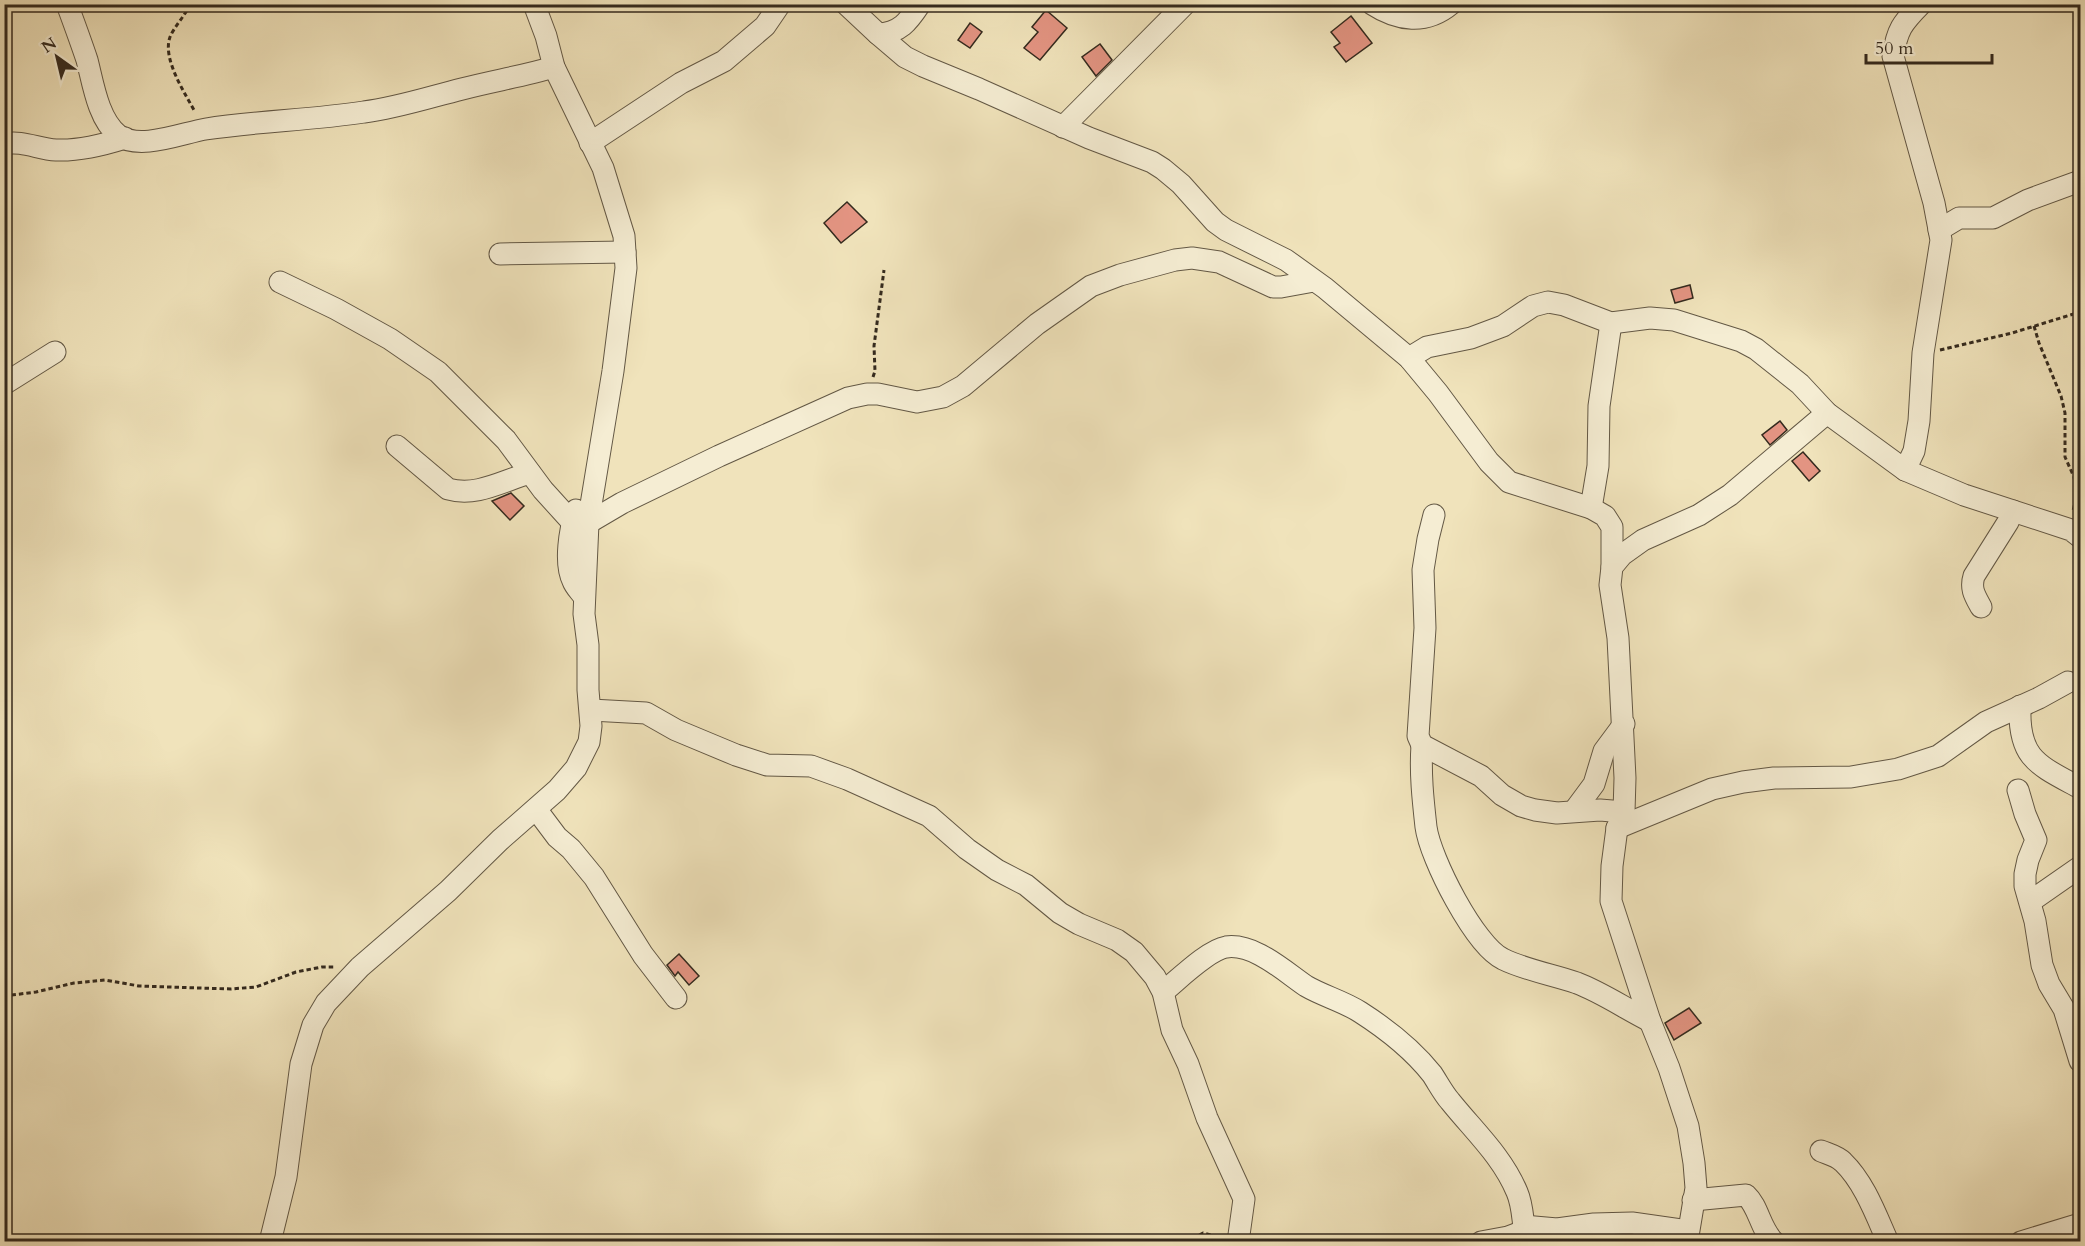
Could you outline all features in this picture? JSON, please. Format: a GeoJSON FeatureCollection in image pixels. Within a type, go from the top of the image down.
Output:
{"type":"FeatureCollection","features":[{"type":"Feature","properties":{"kind":"street"},"geometry":{"type":"LineString","coordinates":[[67,4],[87,62],[95,95],[110,126],[118,135],[145,142],[205,129],[365,112],[496,80],[520,77],[554,67]]}},
{"type":"Feature","properties":{"kind":"street"},"geometry":{"type":"LineString","coordinates":[[270,1242],[286,1177],[301,1064],[313,1025],[326,1003],[360,967],[448,891],[567,779],[585,752],[591,726],[580,523],[598,451],[613,371],[624,286],[624,236],[603,168],[554,67],[534,4]]}},
{"type":"Feature","properties":{"kind":"street"},"geometry":{"type":"LineString","coordinates":[[590,143],[663,94],[724,61],[765,26],[780,4]]}},
{"type":"Feature","properties":{"kind":"street"},"geometry":{"type":"LineString","coordinates":[[846,4],[904,57],[1064,127],[1152,162],[1163,169],[1181,184],[1215,222],[1226,230],[1286,260],[1409,358],[1499,474],[1509,482],[1592,508],[1605,516],[1612,527],[1625,537],[1643,540]]}},
{"type":"Feature","properties":{"kind":"street"},"geometry":{"type":"LineString","coordinates":[[878,34],[900,29],[908,22],[920,4]]}},
{"type":"Feature","properties":{"kind":"street"},"geometry":{"type":"LineString","coordinates":[[1064,127],[1185,4]]}},
{"type":"Feature","properties":{"kind":"street"},"geometry":{"type":"LineString","coordinates":[[1372,4],[1401,18],[1412,19],[1437,14],[1451,4]]}},
{"type":"Feature","properties":{"kind":"street"},"geometry":{"type":"LineString","coordinates":[[1905,470],[1914,451],[1919,421],[1923,353],[1939,259],[1939,230],[1934,203],[1893,56],[1896,35],[1904,20],[1921,4]]}},
{"type":"Feature","properties":{"kind":"street"},"geometry":{"type":"LineString","coordinates":[[4,144],[22,143],[54,150],[74,150],[125,138]]}},
{"type":"Feature","properties":{"kind":"street"},"geometry":{"type":"LineString","coordinates":[[1939,230],[1959,218],[1993,218],[2028,200],[2080,181]]}},
{"type":"Feature","properties":{"kind":"street"},"geometry":{"type":"LineString","coordinates":[[500,254],[625,252]]}},
{"type":"Feature","properties":{"kind":"street"},"geometry":{"type":"LineString","coordinates":[[580,523],[804,417],[860,395],[878,394],[917,402],[943,397],[963,386],[1012,343],[1091,286],[1120,275],[1175,260],[1192,258],[1219,262],[1273,287],[1314,281]]}},
{"type":"Feature","properties":{"kind":"street"},"geometry":{"type":"LineString","coordinates":[[280,282],[336,309],[420,358],[438,372],[506,440],[530,473],[580,523]]}},
{"type":"Feature","properties":{"kind":"street"},"geometry":{"type":"LineString","coordinates":[[1409,358],[1427,347],[1471,338],[1503,326],[1533,306],[1548,302],[1564,305],[1611,323],[1650,318],[1674,320],[1741,341],[1783,369],[1816,399],[1827,413],[1905,470],[1920,478],[2076,534]]}},
{"type":"Feature","properties":{"kind":"street"},"geometry":{"type":"LineString","coordinates":[[1592,508],[1598,466],[1599,406],[1611,323]]}},
{"type":"Feature","properties":{"kind":"street"},"geometry":{"type":"LineString","coordinates":[[4,384],[55,352]]}},
{"type":"Feature","properties":{"kind":"street"},"geometry":{"type":"LineString","coordinates":[[1612,567],[1622,555],[1643,540],[1700,515],[1730,495],[1827,413]]}},
{"type":"Feature","properties":{"kind":"street"},"geometry":{"type":"LineString","coordinates":[[397,446],[448,489],[458,492],[477,491],[530,473]]}},
{"type":"Feature","properties":{"kind":"street"},"geometry":{"type":"LineString","coordinates":[[1982,607],[1972,590],[1972,583],[2013,511]]}},
{"type":"Feature","properties":{"kind":"street"},"geometry":{"type":"LineString","coordinates":[[1434,515],[1423,570],[1425,628],[1418,727],[1418,736],[1422,746],[1421,784],[1426,828],[1432,848],[1458,905],[1487,946],[1501,959],[1579,984],[1650,1021]]}},
{"type":"Feature","properties":{"kind":"street"},"geometry":{"type":"LineString","coordinates":[[1481,1242],[1525,1233],[1578,1228],[1594,1224],[1632,1223],[1688,1237],[1696,1188],[1688,1126],[1669,1068],[1650,1021],[1611,901],[1612,866],[1625,778],[1618,638],[1611,596],[1612,527]]}},
{"type":"Feature","properties":{"kind":"street"},"geometry":{"type":"LineString","coordinates":[[1422,746],[1481,776],[1502,795],[1521,806],[1557,813],[1600,810],[1620,820],[1712,789],[1743,782],[1774,778],[1851,777],[1898,769],[1938,756],[1986,722],[2068,682]]}},
{"type":"Feature","properties":{"kind":"street"},"geometry":{"type":"LineString","coordinates":[[2020,706],[2022,739],[2028,753],[2038,762],[2080,788]]}},
{"type":"Feature","properties":{"kind":"street"},"geometry":{"type":"LineString","coordinates":[[591,710],[646,713],[676,730],[736,755],[767,765],[811,766],[847,779],[929,816],[967,849],[997,870],[1026,885],[1060,913],[1124,945],[1144,963],[1163,992],[1172,1030],[1188,1064],[1207,1119],[1244,1199],[1239,1242]]}},
{"type":"Feature","properties":{"kind":"street"},"geometry":{"type":"LineString","coordinates":[[1574,811],[1594,784],[1604,750],[1624,724]]}},
{"type":"Feature","properties":{"kind":"street"},"geometry":{"type":"LineString","coordinates":[[2018,790],[2036,840],[2025,874],[2025,886],[2031,901],[2042,965],[2049,984],[2064,1009],[2080,1061]]}},
{"type":"Feature","properties":{"kind":"street"},"geometry":{"type":"LineString","coordinates":[[536,809],[557,837],[571,849],[594,877],[643,955],[676,999]]}},
{"type":"Feature","properties":{"kind":"street"},"geometry":{"type":"LineString","coordinates":[[2031,901],[2080,867]]}},
{"type":"Feature","properties":{"kind":"street"},"geometry":{"type":"LineString","coordinates":[[1163,992],[1200,961],[1223,948],[1234,947],[1251,950],[1309,987],[1361,1012],[1416,1056],[1449,1100],[1496,1154],[1508,1172],[1518,1195],[1525,1233]]}},
{"type":"Feature","properties":{"kind":"street"},"geometry":{"type":"LineString","coordinates":[[1821,1151],[1843,1162],[1855,1177],[1888,1242]]}},
{"type":"Feature","properties":{"kind":"street"},"geometry":{"type":"LineString","coordinates":[[1693,1200],[1746,1195],[1751,1199],[1763,1227],[1774,1241]]}},
{"type":"Feature","properties":{"kind":"street"},"geometry":{"type":"LineString","coordinates":[[2020,1242],[2080,1224]]}},
{"type":"Feature","properties":{"kind":"path"},"geometry":{"type":"LineString","coordinates":[[190,4],[170,36],[168,49],[177,77],[205,129]]}},
{"type":"Feature","properties":{"kind":"path"},"geometry":{"type":"LineString","coordinates":[[860,395],[875,371],[874,352],[884,270]]}},
{"type":"Feature","properties":{"kind":"path"},"geometry":{"type":"LineString","coordinates":[[1923,353],[2034,326],[2080,312]]}},
{"type":"Feature","properties":{"kind":"path"},"geometry":{"type":"LineString","coordinates":[[2034,326],[2041,350],[2061,396],[2065,414],[2065,457],[2074,477],[2077,494],[2072,515],[2076,534]]}},
{"type":"Feature","properties":{"kind":"path"},"geometry":{"type":"LineString","coordinates":[[4,996],[36,992],[74,982],[105,981],[139,986],[231,989],[256,987],[296,972],[322,967],[360,967]]}},
{"type":"Feature","properties":{"kind":"path"},"geometry":{"type":"LineString","coordinates":[[1186,1242],[1203,1233],[1226,1242]]}},
{"type":"Feature","properties":{"kind":"building"},"geometry":{"type":"Polygon","coordinates":[[[1046,10],[1067,28],[1040,60],[1024,48],[1038,32],[1032,27],[1046,10]]]}},
{"type":"Feature","properties":{"kind":"building"},"geometry":{"type":"Polygon","coordinates":[[[1351,16],[1372,43],[1346,62],[1334,47],[1340,43],[1331,32],[1351,16]]]}},
{"type":"Feature","properties":{"kind":"building"},"geometry":{"type":"Polygon","coordinates":[[[970,23],[982,32],[970,48],[958,40],[970,23]]]}},
{"type":"Feature","properties":{"kind":"building"},"geometry":{"type":"Polygon","coordinates":[[[1100,44],[1112,60],[1096,76],[1082,57],[1100,44]]]}},
{"type":"Feature","properties":{"kind":"building"},"geometry":{"type":"Polygon","coordinates":[[[847,202],[867,222],[841,243],[824,223],[847,202]]]}},
{"type":"Feature","properties":{"kind":"building"},"geometry":{"type":"Polygon","coordinates":[[[1690,285],[1693,298],[1675,303],[1671,290],[1690,285]]]}},
{"type":"Feature","properties":{"kind":"building"},"geometry":{"type":"Polygon","coordinates":[[[1780,421],[1787,430],[1770,445],[1762,435],[1780,421]]]}},
{"type":"Feature","properties":{"kind":"building"},"geometry":{"type":"Polygon","coordinates":[[[1803,452],[1820,471],[1809,481],[1792,461],[1803,452]]]}},
{"type":"Feature","properties":{"kind":"building"},"geometry":{"type":"Polygon","coordinates":[[[511,493],[524,506],[510,520],[492,501],[511,493]]]}},
{"type":"Feature","properties":{"kind":"building"},"geometry":{"type":"Polygon","coordinates":[[[679,954],[699,976],[689,985],[678,972],[675,976],[667,965],[679,954]]]}},
{"type":"Feature","properties":{"kind":"building"},"geometry":{"type":"Polygon","coordinates":[[[1689,1008],[1701,1023],[1674,1040],[1665,1023],[1689,1008]]]}}]}
